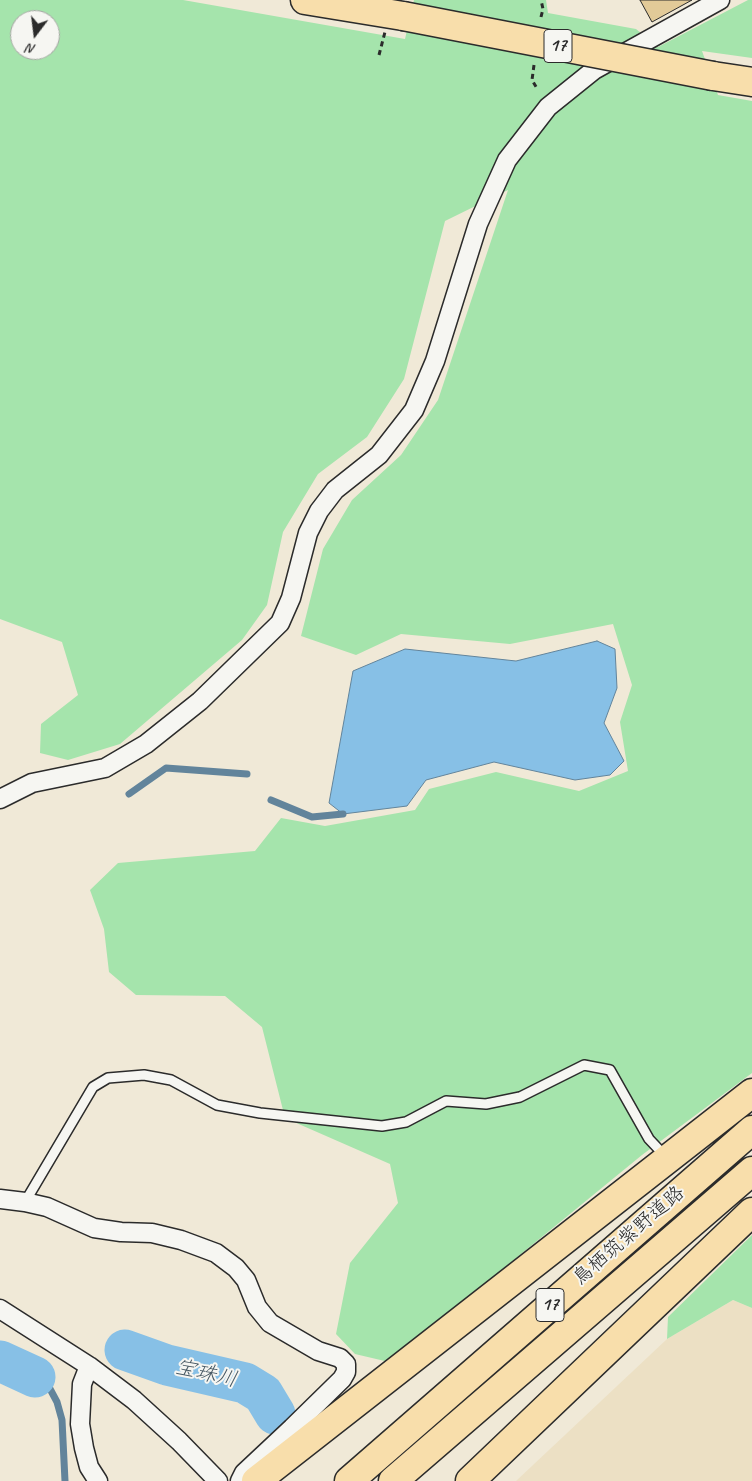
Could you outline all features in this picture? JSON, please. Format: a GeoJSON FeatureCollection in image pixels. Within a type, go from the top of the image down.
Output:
{"type":"FeatureCollection","features":[{"type":"Feature","properties":{"kind":"main road","name":"17"},"geometry":{"type":"LineString","coordinates":[[306,0],[403,16],[752,82]]}},
{"type":"Feature","properties":{"kind":"main road"},"geometry":{"type":"LineString","coordinates":[[256,1481],[752,1093]]}},
{"type":"Feature","properties":{"kind":"main road","name":"鳥栖筑紫野道路"},"geometry":{"type":"LineString","coordinates":[[349,1481],[752,1130]]}},
{"type":"Feature","properties":{"kind":"main road","name":"鳥栖筑紫野道路"},"geometry":{"type":"LineString","coordinates":[[393,1481],[752,1171]]}},
{"type":"Feature","properties":{"kind":"main road"},"geometry":{"type":"LineString","coordinates":[[470,1481],[752,1212]]}},
{"type":"Feature","properties":{"kind":"street"},"geometry":{"type":"LineString","coordinates":[[0,799],[32,783],[105,768],[146,744],[200,701],[280,623],[291,598],[308,533],[319,511],[335,490],[378,455],[414,410],[435,361],[478,224],[507,160],[548,107],[594,70],[720,0]]}},
{"type":"Feature","properties":{"kind":"street"},"geometry":{"type":"LineString","coordinates":[[0,1199],[47,1207],[94,1228],[121,1232],[152,1233],[182,1240],[216,1253],[236,1268],[246,1280],[257,1306],[270,1323],[318,1351],[340,1358],[346,1364],[346,1372],[342,1379],[244,1473],[240,1481]]}},
{"type":"Feature","properties":{"kind":"street"},"geometry":{"type":"LineString","coordinates":[[0,1309],[89,1366],[134,1400],[179,1441],[218,1481]]}},
{"type":"Feature","properties":{"kind":"street"},"geometry":{"type":"LineString","coordinates":[[89,1366],[82,1384],[80,1424],[89,1467],[98,1481]]}},
{"type":"Feature","properties":{"kind":"lane"},"geometry":{"type":"LineString","coordinates":[[25,1202],[93,1087],[108,1078],[144,1075],[171,1080],[217,1105],[260,1114],[382,1126],[406,1122],[446,1101],[486,1104],[520,1097],[584,1065],[610,1070],[648,1139],[668,1158]]}},
{"type":"Feature","properties":{"kind":"shaded area"},"geometry":{"type":"Polygon","coordinates":[[[733,1300],[752,1308],[752,1481],[516,1481],[667,1339],[733,1300]]]}},
{"type":"Feature","properties":{"kind":"green space"},"geometry":{"type":"Polygon","coordinates":[[[0,0],[183,0],[405,39],[414,0],[546,0],[548,13],[636,29],[658,47],[748,0],[752,0],[752,58],[702,51],[718,95],[752,101],[752,1073],[642,1155],[389,1362],[355,1354],[336,1334],[350,1263],[398,1203],[390,1164],[285,1118],[262,1027],[225,996],[136,995],[109,972],[104,929],[90,890],[118,863],[255,851],[281,818],[325,826],[415,810],[429,789],[496,772],[579,791],[628,771],[620,722],[632,685],[613,624],[510,644],[401,634],[356,655],[301,636],[323,549],[352,500],[401,455],[438,400],[508,190],[445,221],[404,379],[367,437],[318,474],[283,532],[267,605],[242,640],[120,744],[68,760],[40,753],[41,724],[78,695],[62,642],[0,619],[0,0]]]}},
{"type":"Feature","properties":{"kind":"green space"},"geometry":{"type":"Polygon","coordinates":[[[752,1235],[752,1308],[733,1300],[667,1339],[668,1317],[752,1235]]]}},
{"type":"Feature","properties":{"kind":"water"},"geometry":{"type":"Polygon","coordinates":[[[597,641],[615,649],[617,688],[604,723],[624,761],[610,775],[575,780],[494,762],[426,780],[407,806],[343,814],[329,803],[353,671],[405,649],[516,661],[597,641]]]}},
{"type":"Feature","properties":{"kind":"building"},"geometry":{"type":"Polygon","coordinates":[[[640,0],[692,0],[652,22],[640,0]]]}},
{"type":"Feature","properties":{"kind":"waterway"},"geometry":{"type":"LineString","coordinates":[[129,794],[166,768],[247,774]]}},
{"type":"Feature","properties":{"kind":"waterway"},"geometry":{"type":"LineString","coordinates":[[271,800],[312,817],[343,814]]}},
{"type":"Feature","properties":{"kind":"waterway","name":"宝珠川"},"geometry":{"type":"LineString","coordinates":[[125,1350],[167,1365],[245,1383],[263,1394],[275,1414]]}},
{"type":"Feature","properties":{"kind":"waterway","name":"宝珠川"},"geometry":{"type":"LineString","coordinates":[[0,1361],[35,1377]]}},
{"type":"Feature","properties":{"kind":"waterway"},"geometry":{"type":"LineString","coordinates":[[35,1377],[49,1387],[57,1402],[62,1420],[65,1481]]}}]}
